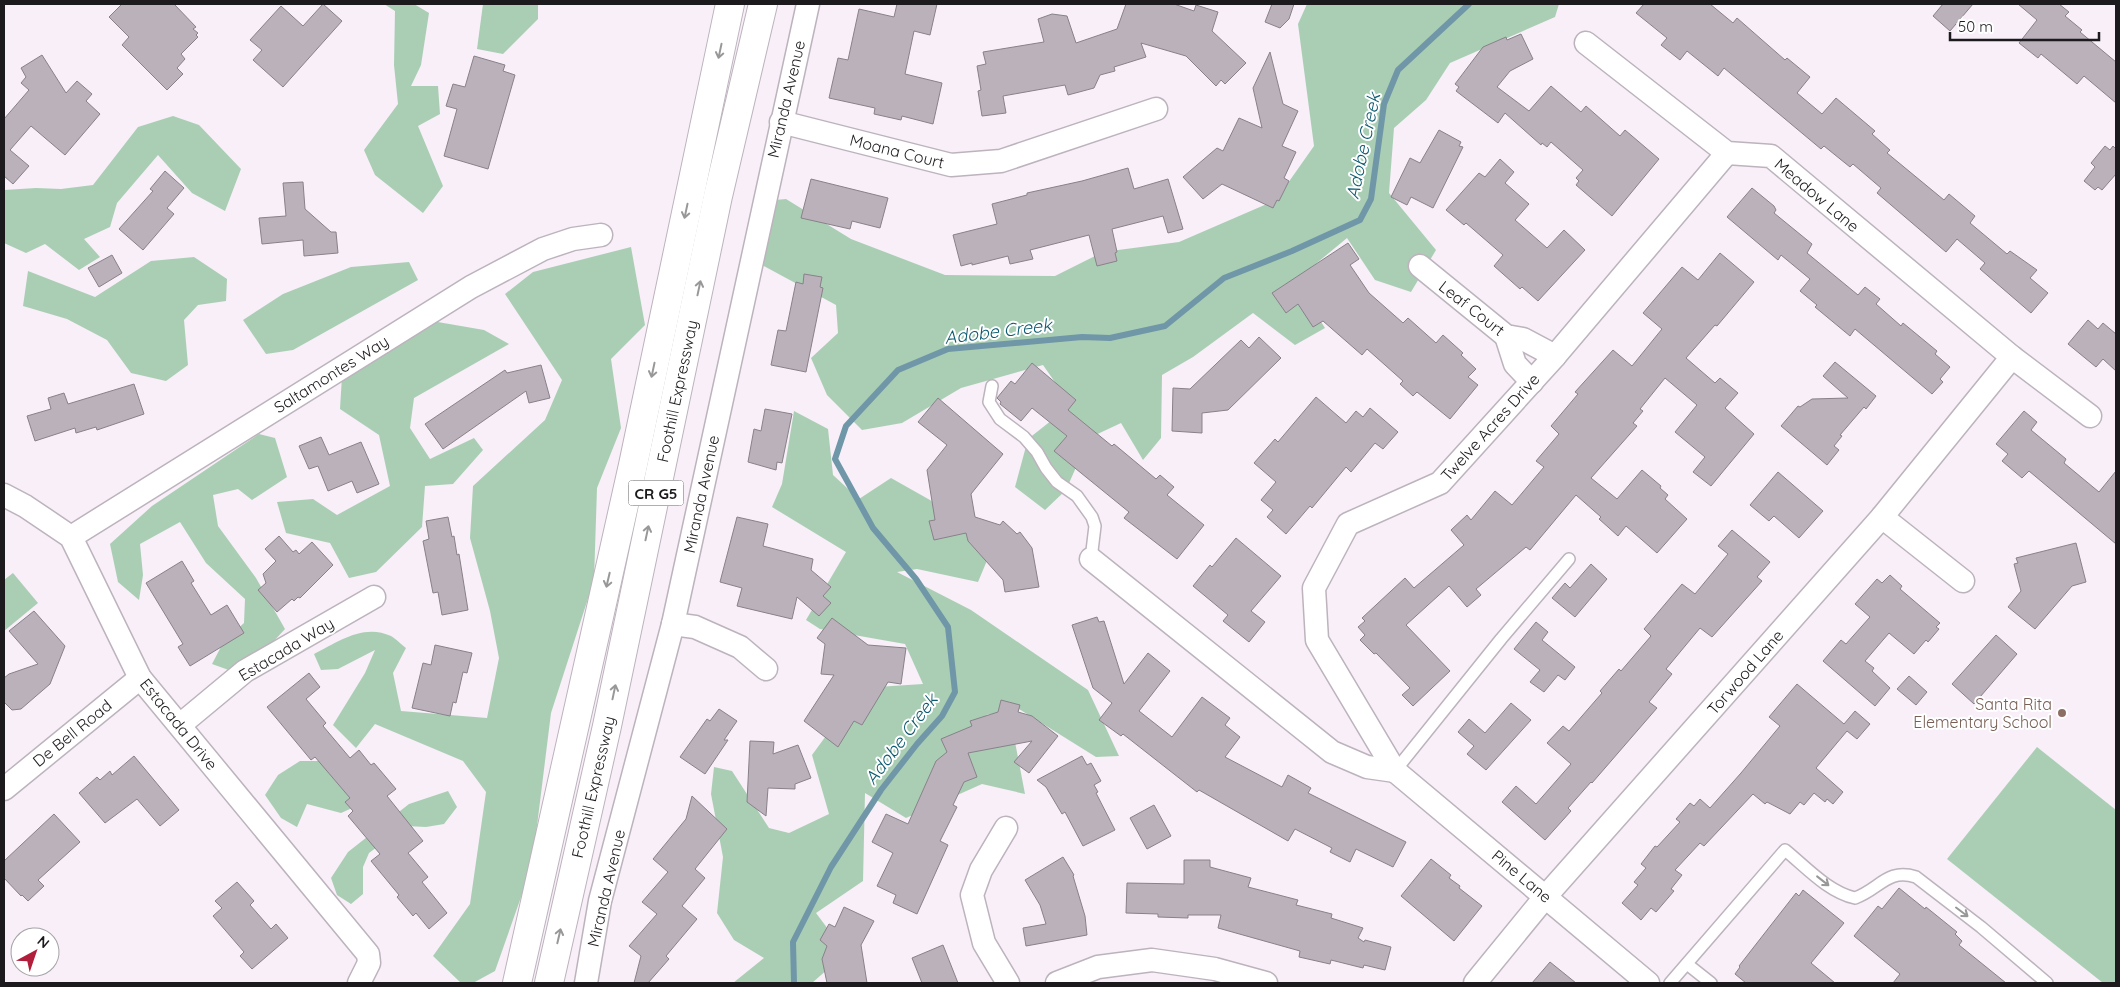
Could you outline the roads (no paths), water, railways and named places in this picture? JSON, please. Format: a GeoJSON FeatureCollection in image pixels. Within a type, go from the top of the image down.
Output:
{"type":"FeatureCollection","features":[{"type":"Feature","properties":{"kind":"highway","name":"Foothill Expressway"},"geometry":{"type":"LineString","coordinates":[[517,983],[633,465],[730,4]]}},
{"type":"Feature","properties":{"kind":"highway","name":"Foothill Expressway"},"geometry":{"type":"LineString","coordinates":[[548,983],[607,726],[718,196],[763,4]]}},
{"type":"Feature","properties":{"kind":"street","name":"Miranda Avenue"},"geometry":{"type":"LineString","coordinates":[[586,983],[600,901],[673,624],[808,4]]}},
{"type":"Feature","properties":{"kind":"street"},"geometry":{"type":"LineString","coordinates":[[1586,43],[1727,153]]}},
{"type":"Feature","properties":{"kind":"street","name":"Moana Court"},"geometry":{"type":"LineString","coordinates":[[781,122],[951,165],[1001,161],[1156,109]]}},
{"type":"Feature","properties":{"kind":"street","name":"Twelve Acres Drive"},"geometry":{"type":"LineString","coordinates":[[1395,771],[1317,640],[1314,588],[1348,524],[1440,484],[1555,356],[1727,153]]}},
{"type":"Feature","properties":{"kind":"street","name":"Meadow Lane"},"geometry":{"type":"LineString","coordinates":[[1727,153],[1771,156],[2012,357],[2090,416]]}},
{"type":"Feature","properties":{"kind":"street","name":"Saltamontes Way"},"geometry":{"type":"LineString","coordinates":[[71,537],[471,287],[543,249],[573,239],[601,235]]}},
{"type":"Feature","properties":{"kind":"street","name":"Leaf Court"},"geometry":{"type":"LineString","coordinates":[[1420,266],[1506,336],[1523,339],[1555,356]]}},
{"type":"Feature","properties":{"kind":"street"},"geometry":{"type":"LineString","coordinates":[[1506,336],[1515,364],[1532,382]]}},
{"type":"Feature","properties":{"kind":"street","name":"Torwood Lane"},"geometry":{"type":"LineString","coordinates":[[1475,983],[1546,896],[1882,517],[2012,357]]}},
{"type":"Feature","properties":{"kind":"street","name":"Estacada Drive"},"geometry":{"type":"LineString","coordinates":[[4,494],[71,537],[140,678],[368,954],[369,963],[359,983]]}},
{"type":"Feature","properties":{"kind":"street"},"geometry":{"type":"LineString","coordinates":[[1882,517],[1963,581]]}},
{"type":"Feature","properties":{"kind":"street"},"geometry":{"type":"LineString","coordinates":[[1091,559],[1332,752],[1367,767],[1395,771]]}},
{"type":"Feature","properties":{"kind":"street","name":"Estacada Way"},"geometry":{"type":"LineString","coordinates":[[180,725],[245,670],[374,597]]}},
{"type":"Feature","properties":{"kind":"street"},"geometry":{"type":"LineString","coordinates":[[673,624],[695,627],[740,647],[766,669]]}},
{"type":"Feature","properties":{"kind":"street","name":"De Bell Road"},"geometry":{"type":"LineString","coordinates":[[4,788],[140,678]]}},
{"type":"Feature","properties":{"kind":"street","name":"Pine Lane"},"geometry":{"type":"LineString","coordinates":[[1395,771],[1648,983]]}},
{"type":"Feature","properties":{"kind":"street"},"geometry":{"type":"LineString","coordinates":[[1006,828],[981,870],[972,894],[984,943],[1008,983]]}},
{"type":"Feature","properties":{"kind":"street"},"geometry":{"type":"LineString","coordinates":[[1057,983],[1098,967],[1152,960],[1215,969],[1266,983]]}},
{"type":"Feature","properties":{"kind":"lane"},"geometry":{"type":"LineString","coordinates":[[992,386],[989,402],[1000,419],[1024,437],[1037,452],[1057,482],[1077,496],[1092,517],[1095,526],[1091,559]]}},
{"type":"Feature","properties":{"kind":"lane"},"geometry":{"type":"LineString","coordinates":[[1395,771],[1501,639],[1569,559]]}},
{"type":"Feature","properties":{"kind":"lane"},"geometry":{"type":"LineString","coordinates":[[1670,983],[1785,850],[1844,895],[1855,898],[1863,895],[1890,877],[1903,873],[1916,877],[1981,927],[2047,983]]}},
{"type":"Feature","properties":{"kind":"lane"},"geometry":{"type":"LineString","coordinates":[[1687,964],[1711,983]]}},
{"type":"Feature","properties":{"kind":"waterway","name":"Adobe Creek"},"geometry":{"type":"LineString","coordinates":[[794,983],[793,942],[831,867],[881,790],[942,716],[955,692],[948,627],[916,579],[873,528],[835,459],[846,426],[898,370],[948,349],[1082,337],[1110,338],[1165,326],[1224,278],[1292,251],[1360,220],[1371,199],[1384,104],[1398,70],[1469,4]]}},
{"type":"Feature","properties":{"kind":"place","name":"Santa Rita Elementary School"},"geometry":{"type":"Point","coordinates":[2062,713]}}]}
